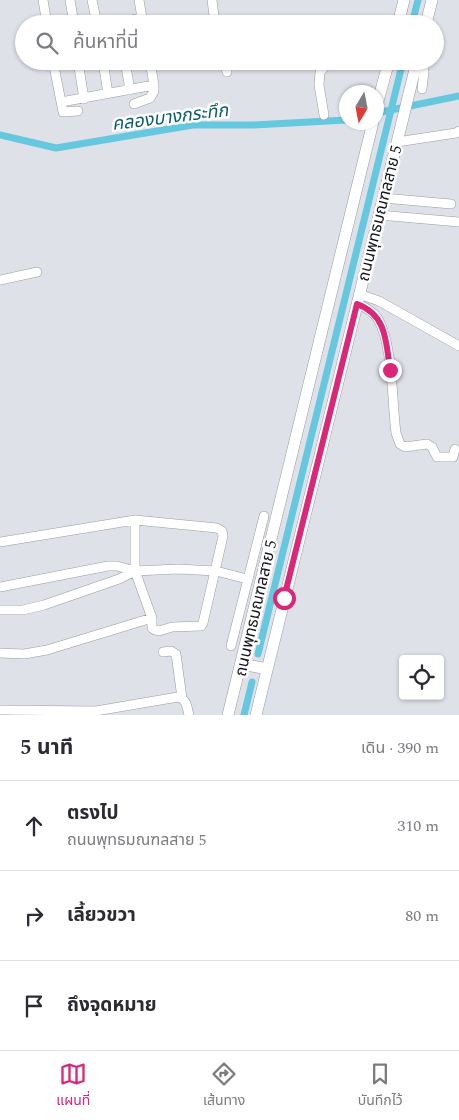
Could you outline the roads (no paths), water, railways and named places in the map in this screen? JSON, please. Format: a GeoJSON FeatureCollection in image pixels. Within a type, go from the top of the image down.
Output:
{"type":"FeatureCollection","features":[{"type":"Feature","properties":{"kind":"main road"},"geometry":{"type":"LineString","coordinates":[[400,15],[404,0]]}},
{"type":"Feature","properties":{"kind":"main road"},"geometry":{"type":"LineString","coordinates":[[428,15],[432,0]]}},
{"type":"Feature","properties":{"kind":"main road"},"geometry":{"type":"LineString","coordinates":[[381,85],[384,70]]}},
{"type":"Feature","properties":{"kind":"main road","name":"ถนนพุทธมณฑลสาย 5"},"geometry":{"type":"LineString","coordinates":[[256,715],[416,70]]}},
{"type":"Feature","properties":{"kind":"main road","name":"ถนนพุทธมณฑลสาย 5"},"geometry":{"type":"LineString","coordinates":[[228,715],[371,130]]}},
{"type":"Feature","properties":{"kind":"main road"},"geometry":{"type":"LineString","coordinates":[[242,664],[267,670]]}},
{"type":"Feature","properties":{"kind":"street"},"geometry":{"type":"LineString","coordinates":[[43,0],[46,15]]}},
{"type":"Feature","properties":{"kind":"street"},"geometry":{"type":"LineString","coordinates":[[70,0],[72,15]]}},
{"type":"Feature","properties":{"kind":"street"},"geometry":{"type":"LineString","coordinates":[[92,0],[95,15]]}},
{"type":"Feature","properties":{"kind":"street"},"geometry":{"type":"LineString","coordinates":[[139,0],[141,15]]}},
{"type":"Feature","properties":{"kind":"street"},"geometry":{"type":"LineString","coordinates":[[212,0],[214,15]]}},
{"type":"Feature","properties":{"kind":"street"},"geometry":{"type":"LineString","coordinates":[[55,70],[63,112],[78,110]]}},
{"type":"Feature","properties":{"kind":"street"},"geometry":{"type":"LineString","coordinates":[[79,70],[84,99]]}},
{"type":"Feature","properties":{"kind":"street"},"geometry":{"type":"LineString","coordinates":[[104,70],[108,94]]}},
{"type":"Feature","properties":{"kind":"street"},"geometry":{"type":"LineString","coordinates":[[127,70],[130,90]]}},
{"type":"Feature","properties":{"kind":"street"},"geometry":{"type":"LineString","coordinates":[[134,104],[150,98],[154,91],[152,70]]}},
{"type":"Feature","properties":{"kind":"street"},"geometry":{"type":"LineString","coordinates":[[322,70],[319,85],[324,115]]}},
{"type":"Feature","properties":{"kind":"street"},"geometry":{"type":"LineString","coordinates":[[422,89],[423,70]]}},
{"type":"Feature","properties":{"kind":"street"},"geometry":{"type":"LineString","coordinates":[[61,102],[154,85]]}},
{"type":"Feature","properties":{"kind":"street"},"geometry":{"type":"LineString","coordinates":[[397,142],[459,131]]}},
{"type":"Feature","properties":{"kind":"street"},"geometry":{"type":"LineString","coordinates":[[383,198],[451,204]]}},
{"type":"Feature","properties":{"kind":"street"},"geometry":{"type":"LineString","coordinates":[[379,215],[459,222]]}},
{"type":"Feature","properties":{"kind":"street"},"geometry":{"type":"LineString","coordinates":[[0,280],[37,272]]}},
{"type":"Feature","properties":{"kind":"street"},"geometry":{"type":"LineString","coordinates":[[358,299],[379,301],[459,346]]}},
{"type":"Feature","properties":{"kind":"street"},"geometry":{"type":"LineString","coordinates":[[358,299],[378,318],[385,335],[396,433],[400,444],[405,447],[427,444],[432,447],[437,458],[453,457],[455,449]]}},
{"type":"Feature","properties":{"kind":"street"},"geometry":{"type":"LineString","coordinates":[[231,646],[264,516]]}},
{"type":"Feature","properties":{"kind":"street"},"geometry":{"type":"LineString","coordinates":[[0,542],[134,520],[217,528],[222,531],[223,536],[201,626],[172,627],[155,630],[152,628],[152,618],[135,571],[134,520]]}},
{"type":"Feature","properties":{"kind":"street"},"geometry":{"type":"LineString","coordinates":[[0,587],[108,566],[117,566],[135,571],[178,569],[213,572],[247,581]]}},
{"type":"Feature","properties":{"kind":"street"},"geometry":{"type":"LineString","coordinates":[[0,610],[23,610],[44,605],[119,579],[135,571]]}},
{"type":"Feature","properties":{"kind":"street"},"geometry":{"type":"LineString","coordinates":[[239,612],[253,616]]}},
{"type":"Feature","properties":{"kind":"street"},"geometry":{"type":"LineString","coordinates":[[0,653],[24,654],[47,650],[152,618]]}},
{"type":"Feature","properties":{"kind":"street"},"geometry":{"type":"LineString","coordinates":[[163,652],[171,651],[176,654],[182,698],[186,702],[190,715]]}},
{"type":"Feature","properties":{"kind":"street"},"geometry":{"type":"LineString","coordinates":[[0,710],[108,712],[182,698]]}},
{"type":"Feature","properties":{"kind":"waterway"},"geometry":{"type":"LineString","coordinates":[[414,15],[418,0]]}},
{"type":"Feature","properties":{"kind":"waterway"},"geometry":{"type":"LineString","coordinates":[[258,654],[401,70]]}},
{"type":"Feature","properties":{"kind":"waterway","name":"คลองบางกระทึก"},"geometry":{"type":"LineString","coordinates":[[384,111],[459,96]]}},
{"type":"Feature","properties":{"kind":"waterway","name":"คลองบางกระทึก"},"geometry":{"type":"LineString","coordinates":[[0,135],[56,148],[193,125],[253,125],[339,120]]}},
{"type":"Feature","properties":{"kind":"waterway"},"geometry":{"type":"LineString","coordinates":[[244,715],[252,682]]}}]}
